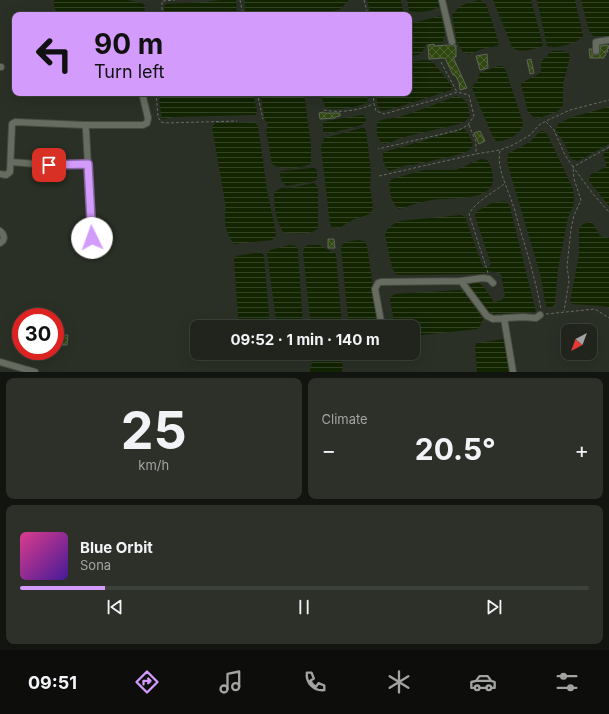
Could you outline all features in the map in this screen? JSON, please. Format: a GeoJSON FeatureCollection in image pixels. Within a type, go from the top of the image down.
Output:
{"type":"FeatureCollection","features":[{"type":"Feature","properties":{"kind":"street"},"geometry":{"type":"LineString","coordinates":[[442,0],[452,42]]}},
{"type":"Feature","properties":{"kind":"street"},"geometry":{"type":"LineString","coordinates":[[596,51],[596,42],[609,40]]}},
{"type":"Feature","properties":{"kind":"street"},"geometry":{"type":"LineString","coordinates":[[0,174],[6,176],[10,172],[12,124],[15,122],[85,125],[143,125],[146,123],[148,118],[143,97]]}},
{"type":"Feature","properties":{"kind":"street"},"geometry":{"type":"LineString","coordinates":[[85,125],[92,238]]}},
{"type":"Feature","properties":{"kind":"street"},"geometry":{"type":"LineString","coordinates":[[11,162],[40,165],[88,164]]}},
{"type":"Feature","properties":{"kind":"street"},"geometry":{"type":"LineString","coordinates":[[0,231],[4,238],[0,243]]}},
{"type":"Feature","properties":{"kind":"street"},"geometry":{"type":"LineString","coordinates":[[381,320],[375,289],[378,283],[461,281],[483,278],[493,282]]}},
{"type":"Feature","properties":{"kind":"street"},"geometry":{"type":"LineString","coordinates":[[461,281],[487,316],[493,319],[523,317],[536,318],[540,315]]}},
{"type":"Feature","properties":{"kind":"street"},"geometry":{"type":"LineString","coordinates":[[504,318],[513,372]]}},
{"type":"Feature","properties":{"kind":"street"},"geometry":{"type":"LineString","coordinates":[[0,362],[35,372]]}},
{"type":"Feature","properties":{"kind":"path"},"geometry":{"type":"LineString","coordinates":[[162,12],[163,1],[175,0]]}},
{"type":"Feature","properties":{"kind":"path"},"geometry":{"type":"LineString","coordinates":[[240,0],[242,12]]}},
{"type":"Feature","properties":{"kind":"path"},"geometry":{"type":"LineString","coordinates":[[364,0],[367,12]]}},
{"type":"Feature","properties":{"kind":"path"},"geometry":{"type":"LineString","coordinates":[[441,62],[457,92]]}},
{"type":"Feature","properties":{"kind":"path"},"geometry":{"type":"LineString","coordinates":[[373,96],[376,111],[384,114],[457,92],[469,95],[474,116],[468,124],[459,130],[378,149]]}},
{"type":"Feature","properties":{"kind":"path"},"geometry":{"type":"LineString","coordinates":[[156,96],[158,118],[161,122],[237,121]]}},
{"type":"Feature","properties":{"kind":"path"},"geometry":{"type":"LineString","coordinates":[[257,96],[263,119]]}},
{"type":"Feature","properties":{"kind":"path"},"geometry":{"type":"LineString","coordinates":[[379,176],[500,150],[513,145],[530,135],[539,125],[546,121],[570,110],[609,100]]}},
{"type":"Feature","properties":{"kind":"path"},"geometry":{"type":"LineString","coordinates":[[324,110],[334,112],[366,108],[374,104]]}},
{"type":"Feature","properties":{"kind":"path"},"geometry":{"type":"LineString","coordinates":[[546,121],[554,130],[573,167],[593,194],[609,212]]}},
{"type":"Feature","properties":{"kind":"path"},"geometry":{"type":"LineString","coordinates":[[468,124],[476,142],[476,154]]}},
{"type":"Feature","properties":{"kind":"path"},"geometry":{"type":"LineString","coordinates":[[573,167],[609,147]]}},
{"type":"Feature","properties":{"kind":"path"},"geometry":{"type":"LineString","coordinates":[[500,150],[501,171],[514,205],[520,229],[528,251],[538,291],[541,312],[540,315],[564,311],[595,309],[609,318]]}},
{"type":"Feature","properties":{"kind":"path"},"geometry":{"type":"LineString","coordinates":[[564,311],[569,281],[567,266],[571,229],[574,215],[581,200],[574,178],[573,167]]}},
{"type":"Feature","properties":{"kind":"path"},"geometry":{"type":"LineString","coordinates":[[488,273],[469,214],[480,202],[505,184]]}},
{"type":"Feature","properties":{"kind":"shaded area"},"geometry":{"type":"Polygon","coordinates":[[[54,0],[128,0],[144,4],[145,7],[144,12],[58,12],[54,8],[54,0]]]}},
{"type":"Feature","properties":{"kind":"shaded area"},"geometry":{"type":"Polygon","coordinates":[[[236,0],[237,12],[165,12],[164,6],[166,4],[236,0]]]}},
{"type":"Feature","properties":{"kind":"shaded area"},"geometry":{"type":"Polygon","coordinates":[[[245,0],[349,0],[339,10],[325,12],[246,12],[245,0]]]}},
{"type":"Feature","properties":{"kind":"shaded area"},"geometry":{"type":"Polygon","coordinates":[[[367,0],[401,0],[403,11],[402,12],[370,12],[367,0]]]}},
{"type":"Feature","properties":{"kind":"shaded area"},"geometry":{"type":"Polygon","coordinates":[[[407,0],[440,0],[442,4],[435,9],[422,12],[413,12],[409,11],[407,0]]]}},
{"type":"Feature","properties":{"kind":"shaded area"},"geometry":{"type":"Polygon","coordinates":[[[480,0],[486,4],[499,43],[497,46],[485,48],[469,54],[463,52],[457,42],[452,15],[464,4],[480,0]]]}},
{"type":"Feature","properties":{"kind":"shaded area"},"geometry":{"type":"Polygon","coordinates":[[[493,0],[531,0],[543,45],[541,47],[522,51],[512,47],[493,0]]]}},
{"type":"Feature","properties":{"kind":"shaded area"},"geometry":{"type":"Polygon","coordinates":[[[537,0],[575,0],[583,36],[580,39],[566,45],[556,47],[547,46],[537,0]]]}},
{"type":"Feature","properties":{"kind":"shaded area"},"geometry":{"type":"Polygon","coordinates":[[[581,0],[609,0],[609,36],[593,36],[589,30],[581,0]]]}},
{"type":"Feature","properties":{"kind":"shaded area"},"geometry":{"type":"Polygon","coordinates":[[[440,16],[442,18],[445,34],[442,44],[426,44],[420,54],[412,56],[412,23],[440,16]]]}},
{"type":"Feature","properties":{"kind":"shaded area"},"geometry":{"type":"Polygon","coordinates":[[[552,51],[568,53],[570,57],[563,84],[563,105],[556,112],[536,119],[528,112],[521,84],[541,72],[541,62],[552,51]]]}},
{"type":"Feature","properties":{"kind":"shaded area"},"geometry":{"type":"Polygon","coordinates":[[[424,60],[432,61],[452,86],[451,90],[382,111],[378,108],[376,96],[412,96],[412,62],[424,60]]]}},
{"type":"Feature","properties":{"kind":"shaded area"},"geometry":{"type":"Polygon","coordinates":[[[498,66],[503,66],[506,71],[523,123],[517,134],[509,139],[496,141],[472,88],[477,82],[480,73],[498,66]]]}},
{"type":"Feature","properties":{"kind":"shaded area"},"geometry":{"type":"Polygon","coordinates":[[[162,96],[254,96],[257,112],[256,115],[173,117],[162,119],[159,100],[162,96]]]}},
{"type":"Feature","properties":{"kind":"shaded area"},"geometry":{"type":"Polygon","coordinates":[[[261,96],[304,96],[311,145],[311,163],[302,167],[292,168],[281,168],[272,164],[266,130],[268,122],[265,121],[261,96]]]}},
{"type":"Feature","properties":{"kind":"shaded area"},"geometry":{"type":"Polygon","coordinates":[[[322,96],[368,96],[367,102],[364,104],[347,108],[330,109],[327,108],[322,96]]]}},
{"type":"Feature","properties":{"kind":"shaded area"},"geometry":{"type":"Polygon","coordinates":[[[456,96],[463,99],[468,105],[470,116],[466,121],[404,137],[385,144],[378,138],[377,122],[406,115],[456,96]]]}},
{"type":"Feature","properties":{"kind":"shaded area"},"geometry":{"type":"Polygon","coordinates":[[[609,107],[609,144],[578,161],[571,159],[564,142],[557,133],[556,129],[558,124],[572,117],[609,107]]]}},
{"type":"Feature","properties":{"kind":"shaded area"},"geometry":{"type":"Polygon","coordinates":[[[362,115],[365,116],[366,120],[362,125],[327,134],[323,131],[323,123],[326,121],[362,115]]]}},
{"type":"Feature","properties":{"kind":"shaded area"},"geometry":{"type":"Polygon","coordinates":[[[216,122],[254,122],[258,126],[267,190],[276,233],[272,240],[234,244],[229,236],[225,222],[226,208],[212,127],[216,122]]]}},
{"type":"Feature","properties":{"kind":"shaded area"},"geometry":{"type":"Polygon","coordinates":[[[362,128],[366,131],[371,172],[370,187],[373,208],[370,214],[354,219],[339,228],[332,227],[330,224],[321,148],[324,138],[362,128]]]}},
{"type":"Feature","properties":{"kind":"shaded area"},"geometry":{"type":"Polygon","coordinates":[[[464,129],[468,133],[473,144],[470,150],[461,154],[407,165],[389,171],[384,164],[384,152],[464,129]]]}},
{"type":"Feature","properties":{"kind":"shaded area"},"geometry":{"type":"Polygon","coordinates":[[[540,131],[544,131],[548,136],[573,189],[574,200],[573,207],[568,217],[558,269],[555,303],[550,308],[547,307],[545,302],[541,277],[507,162],[508,154],[531,141],[540,131]]]}},
{"type":"Feature","properties":{"kind":"shaded area"},"geometry":{"type":"Polygon","coordinates":[[[609,149],[609,206],[589,181],[590,175],[606,167],[603,156],[604,152],[609,149]]]}},
{"type":"Feature","properties":{"kind":"shaded area"},"geometry":{"type":"Polygon","coordinates":[[[481,159],[487,160],[493,177],[492,185],[487,191],[479,195],[469,197],[420,202],[399,209],[396,207],[390,193],[389,182],[392,179],[424,170],[456,170],[481,159]]]}},
{"type":"Feature","properties":{"kind":"shaded area"},"geometry":{"type":"Polygon","coordinates":[[[315,168],[317,171],[317,179],[315,181],[286,186],[282,182],[280,175],[281,171],[315,168]]]}},
{"type":"Feature","properties":{"kind":"shaded area"},"geometry":{"type":"Polygon","coordinates":[[[314,183],[318,187],[318,229],[310,233],[283,232],[276,213],[274,193],[282,188],[314,183]]]}},
{"type":"Feature","properties":{"kind":"shaded area"},"geometry":{"type":"Polygon","coordinates":[[[505,201],[510,207],[536,312],[494,314],[490,313],[479,302],[471,289],[470,285],[472,282],[478,282],[483,286],[494,302],[502,300],[505,297],[501,274],[496,272],[489,271],[482,274],[395,274],[385,235],[391,226],[400,221],[461,215],[465,217],[482,265],[485,268],[488,268],[491,264],[475,216],[476,212],[492,203],[505,201]]]}},
{"type":"Feature","properties":{"kind":"shaded area"},"geometry":{"type":"Polygon","coordinates":[[[592,222],[600,236],[609,238],[609,308],[602,306],[572,304],[570,300],[579,256],[579,228],[583,224],[592,222]]]}},
{"type":"Feature","properties":{"kind":"shaded area"},"geometry":{"type":"Polygon","coordinates":[[[358,240],[364,241],[367,246],[378,320],[348,320],[341,249],[345,242],[358,240]]]}},
{"type":"Feature","properties":{"kind":"shaded area"},"geometry":{"type":"Polygon","coordinates":[[[290,245],[296,246],[298,250],[303,320],[276,320],[267,253],[270,250],[290,245]]]}},
{"type":"Feature","properties":{"kind":"shaded area"},"geometry":{"type":"Polygon","coordinates":[[[308,245],[319,245],[336,254],[341,320],[310,320],[303,252],[305,247],[308,245]]]}},
{"type":"Feature","properties":{"kind":"shaded area"},"geometry":{"type":"Polygon","coordinates":[[[260,252],[264,255],[269,320],[238,320],[234,260],[236,256],[260,252]]]}},
{"type":"Feature","properties":{"kind":"shaded area"},"geometry":{"type":"Polygon","coordinates":[[[459,290],[464,292],[483,319],[477,329],[420,335],[420,320],[394,320],[390,300],[395,294],[459,290]]]}},
{"type":"Feature","properties":{"kind":"shaded area"},"geometry":{"type":"Polygon","coordinates":[[[504,339],[507,345],[510,372],[477,372],[475,346],[477,343],[504,339]]]}},
{"type":"Feature","properties":{"kind":"shaded area"},"geometry":{"type":"Polygon","coordinates":[[[314,360],[343,360],[342,372],[310,372],[314,360]]]}},
{"type":"Feature","properties":{"kind":"building"},"geometry":{"type":"Polygon","coordinates":[[[434,44],[434,46],[456,45],[456,57],[453,57],[467,88],[460,90],[459,82],[455,75],[453,75],[445,58],[429,59],[428,45],[434,44]]]}},
{"type":"Feature","properties":{"kind":"building"},"geometry":{"type":"Polygon","coordinates":[[[608,45],[608,52],[605,52],[606,55],[604,58],[590,58],[589,49],[592,49],[592,54],[596,55],[600,53],[600,46],[608,45]]]}},
{"type":"Feature","properties":{"kind":"building"},"geometry":{"type":"Polygon","coordinates":[[[487,54],[488,68],[480,70],[476,56],[487,54]]]}},
{"type":"Feature","properties":{"kind":"building"},"geometry":{"type":"Polygon","coordinates":[[[531,59],[534,73],[530,74],[527,60],[531,59]]]}},
{"type":"Feature","properties":{"kind":"building"},"geometry":{"type":"Polygon","coordinates":[[[319,113],[340,113],[340,116],[335,118],[320,119],[319,113]]]}},
{"type":"Feature","properties":{"kind":"building"},"geometry":{"type":"Polygon","coordinates":[[[480,131],[485,141],[479,144],[474,133],[480,131]]]}},
{"type":"Feature","properties":{"kind":"building"},"geometry":{"type":"Polygon","coordinates":[[[328,239],[334,239],[335,248],[328,248],[328,239]]]}},
{"type":"Feature","properties":{"kind":"building"},"geometry":{"type":"Polygon","coordinates":[[[64,335],[68,335],[67,345],[64,345],[64,335]]]}},
{"type":"Feature","properties":{"kind":"route"},"geometry":{"type":"LineString","coordinates":[[49,165],[88,164],[92,238]]}}]}
